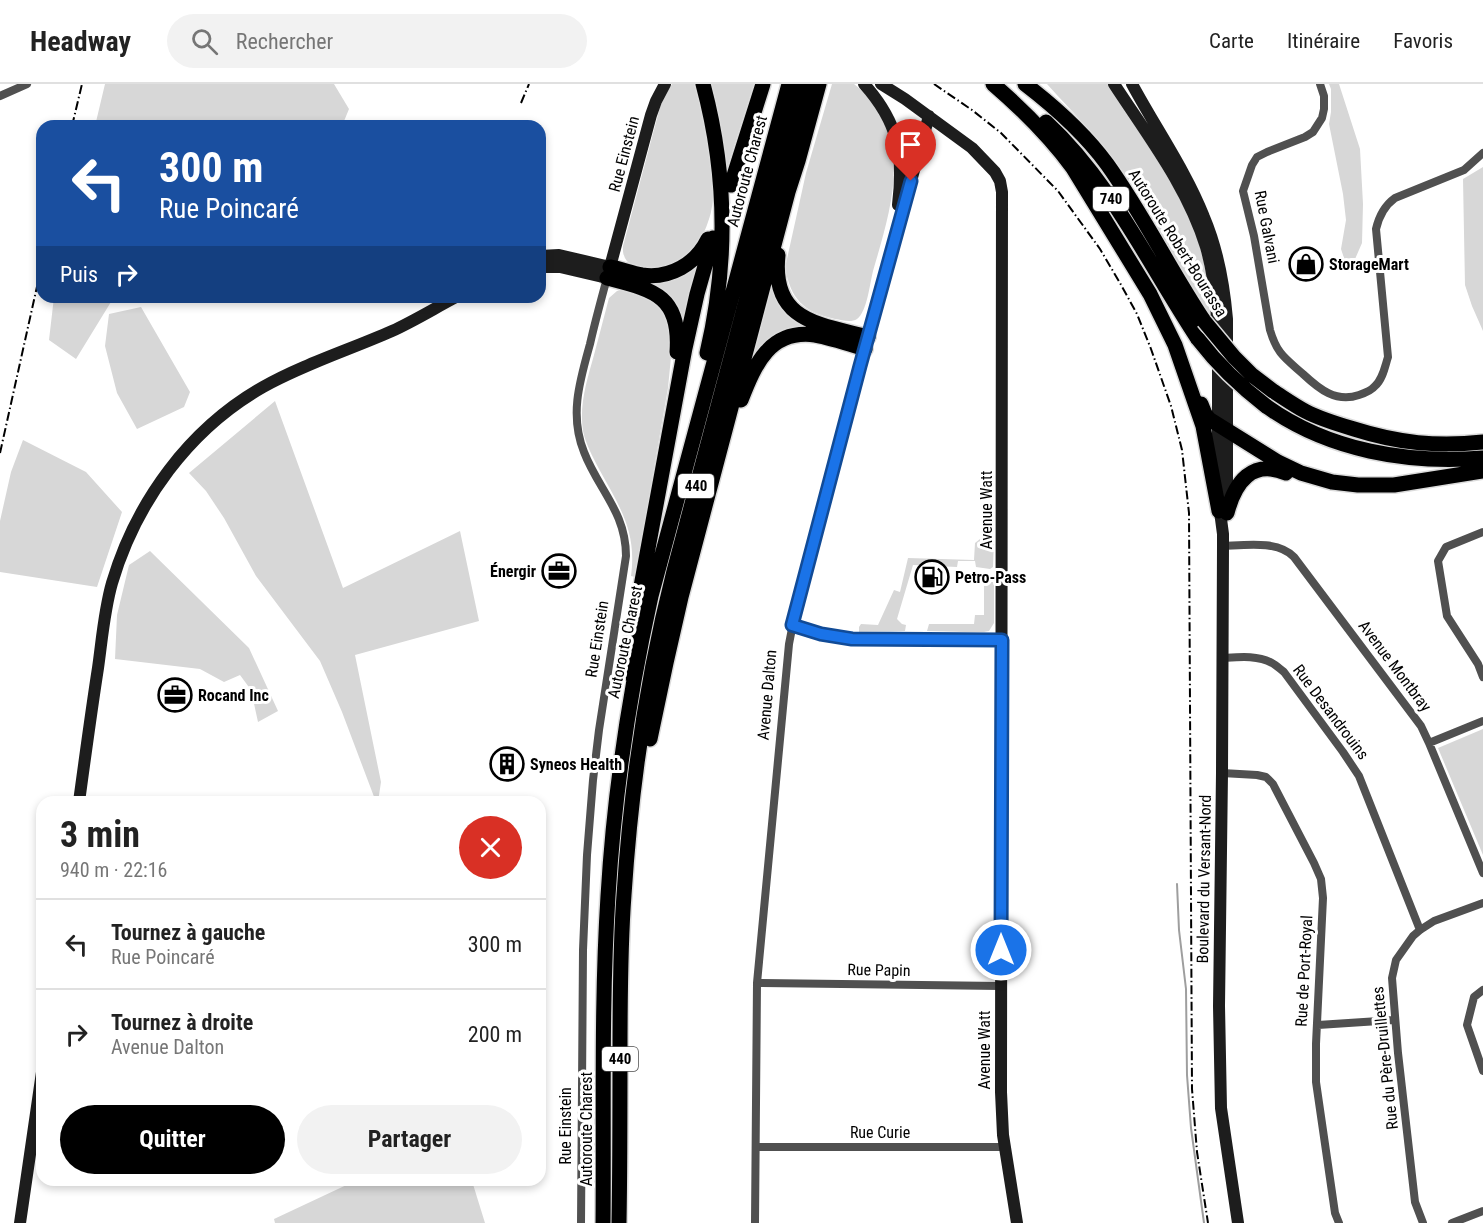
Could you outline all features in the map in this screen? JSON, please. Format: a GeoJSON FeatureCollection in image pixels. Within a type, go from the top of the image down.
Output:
{"type":"FeatureCollection","features":[{"type":"Feature","properties":{"kind":"highway"},"geometry":{"type":"LineString","coordinates":[[651,596],[660,546],[710,342],[719,284],[722,233],[721,182],[713,128],[703,84]]}},
{"type":"Feature","properties":{"kind":"highway"},"geometry":{"type":"LineString","coordinates":[[731,185],[763,84]]}},
{"type":"Feature","properties":{"kind":"highway","name":"Autoroute Charest"},"geometry":{"type":"LineString","coordinates":[[603,1223],[605,955],[614,822],[628,716],[651,596],[789,84]]}},
{"type":"Feature","properties":{"kind":"highway","name":"Autoroute Charest"},"geometry":{"type":"LineString","coordinates":[[619,1223],[623,896],[635,776],[646,701],[661,626],[686,525],[804,84]]}},
{"type":"Feature","properties":{"kind":"highway"},"geometry":{"type":"LineString","coordinates":[[623,896],[662,681],[681,597],[788,192],[819,84]]}},
{"type":"Feature","properties":{"kind":"highway"},"geometry":{"type":"LineString","coordinates":[[994,84],[1060,150],[1150,294],[1182,363],[1203,426],[1213,484],[1223,512]]}},
{"type":"Feature","properties":{"kind":"highway","name":"Autoroute Robert-Bourassa"},"geometry":{"type":"LineString","coordinates":[[994,84],[1027,105],[1064,138],[1117,208],[1198,339],[1212,357],[1246,391],[1281,416],[1315,434],[1357,448],[1416,459],[1483,458]]}},
{"type":"Feature","properties":{"kind":"highway","name":"Autoroute Robert-Bourassa"},"geometry":{"type":"LineString","coordinates":[[1025,84],[1069,122],[1101,157],[1134,205],[1204,321],[1252,375],[1273,391],[1307,411],[1339,425],[1383,438],[1432,444],[1483,442]]}},
{"type":"Feature","properties":{"kind":"highway"},"geometry":{"type":"LineString","coordinates":[[1041,84],[1101,157]]}},
{"type":"Feature","properties":{"kind":"highway"},"geometry":{"type":"LineString","coordinates":[[798,161],[778,252],[777,269],[780,288],[790,306],[804,318],[867,343]]}},
{"type":"Feature","properties":{"kind":"highway"},"geometry":{"type":"LineString","coordinates":[[608,272],[650,275],[672,272],[693,260],[712,237],[689,330],[633,625],[613,762],[614,822]]}},
{"type":"Feature","properties":{"kind":"highway"},"geometry":{"type":"LineString","coordinates":[[608,272],[656,294],[668,305],[675,319],[678,345],[669,434]]}},
{"type":"Feature","properties":{"kind":"highway"},"geometry":{"type":"LineString","coordinates":[[703,513],[744,393],[757,363],[766,351],[782,339],[805,334],[867,343]]}},
{"type":"Feature","properties":{"kind":"highway"},"geometry":{"type":"LineString","coordinates":[[1182,363],[1205,414],[1209,418],[1255,449],[1286,466],[1316,478],[1369,486],[1394,485],[1483,471]]}},
{"type":"Feature","properties":{"kind":"highway"},"geometry":{"type":"LineString","coordinates":[[1223,512],[1238,485],[1258,470],[1276,469],[1322,484],[1348,484]]}},
{"type":"Feature","properties":{"kind":"street"},"geometry":{"type":"LineString","coordinates":[[0,96],[27,84]]}},
{"type":"Feature","properties":{"kind":"street","name":"Rue Einstein"},"geometry":{"type":"LineString","coordinates":[[581,1223],[583,950],[587,855],[598,741],[626,556],[621,524],[583,450],[576,414],[579,386],[608,272],[651,115],[664,84]]}},
{"type":"Feature","properties":{"kind":"street"},"geometry":{"type":"LineString","coordinates":[[864,84],[888,116],[898,146],[901,177],[894,245]]}},
{"type":"Feature","properties":{"kind":"street"},"geometry":{"type":"LineString","coordinates":[[881,84],[929,116]]}},
{"type":"Feature","properties":{"kind":"street","name":"Boulevard du Versant-Nord"},"geometry":{"type":"LineString","coordinates":[[1114,84],[1182,190],[1206,246],[1215,288],[1222,427],[1223,512],[1219,1006],[1221,1108],[1239,1223]]}},
{"type":"Feature","properties":{"kind":"street","name":"Boulevard du Versant-Nord"},"geometry":{"type":"LineString","coordinates":[[1132,84],[1191,187],[1205,218],[1218,259],[1227,319],[1222,427]]}},
{"type":"Feature","properties":{"kind":"street","name":"Rue Galvani"},"geometry":{"type":"LineString","coordinates":[[1320,84],[1324,96],[1324,109],[1322,118],[1313,132],[1257,157],[1243,191],[1254,236],[1270,330],[1275,344],[1281,354],[1327,393],[1340,398],[1353,398],[1365,393],[1376,386],[1388,357],[1376,229],[1378,218],[1395,198],[1464,170],[1483,153]]}},
{"type":"Feature","properties":{"kind":"street","name":"Avenue Dalton"},"geometry":{"type":"LineString","coordinates":[[755,1223],[758,983],[792,625],[929,116]]}},
{"type":"Feature","properties":{"kind":"street","name":"Avenue Watt"},"geometry":{"type":"LineString","coordinates":[[929,116],[972,148],[992,168],[1000,181],[1002,192],[1001,1106],[1017,1223]]}},
{"type":"Feature","properties":{"kind":"street"},"geometry":{"type":"LineString","coordinates":[[546,256],[559,255],[608,272]]}},
{"type":"Feature","properties":{"kind":"street"},"geometry":{"type":"LineString","coordinates":[[546,267],[608,272]]}},
{"type":"Feature","properties":{"kind":"street"},"geometry":{"type":"LineString","coordinates":[[80,796],[112,585],[118,563],[138,518],[166,473],[192,443],[216,421],[261,388],[292,372],[392,331],[445,303]]}},
{"type":"Feature","properties":{"kind":"street"},"geometry":{"type":"LineString","coordinates":[[1483,532],[1446,547],[1438,561],[1447,616],[1478,664],[1483,677]]}},
{"type":"Feature","properties":{"kind":"street","name":"Avenue Montbray"},"geometry":{"type":"LineString","coordinates":[[1223,540],[1274,546],[1292,554],[1421,726],[1430,742],[1483,873]]}},
{"type":"Feature","properties":{"kind":"street"},"geometry":{"type":"LineString","coordinates":[[792,625],[821,634],[852,639],[1002,640]]}},
{"type":"Feature","properties":{"kind":"street","name":"Rue Desandrouins"},"geometry":{"type":"LineString","coordinates":[[1223,658],[1262,659],[1273,663],[1284,672],[1343,752],[1359,776],[1420,930]]}},
{"type":"Feature","properties":{"kind":"street"},"geometry":{"type":"LineString","coordinates":[[1430,742],[1483,721]]}},
{"type":"Feature","properties":{"kind":"street","name":"Rue de Port-Royal"},"geometry":{"type":"LineString","coordinates":[[1222,773],[1257,775],[1266,777],[1273,784],[1321,879],[1323,898],[1316,1082],[1335,1213],[1339,1223]]}},
{"type":"Feature","properties":{"kind":"street","name":"Rue du Père-Druillettes"},"geometry":{"type":"LineString","coordinates":[[1423,1223],[1415,1202],[1394,1020],[1392,978],[1396,960],[1420,930],[1434,921],[1483,903]]}},
{"type":"Feature","properties":{"kind":"street","name":"Rue Papin"},"geometry":{"type":"LineString","coordinates":[[758,983],[1001,986]]}},
{"type":"Feature","properties":{"kind":"street"},"geometry":{"type":"LineString","coordinates":[[1483,990],[1474,997],[1467,1025],[1483,1071]]}},
{"type":"Feature","properties":{"kind":"street"},"geometry":{"type":"LineString","coordinates":[[1318,1024],[1394,1020]]}},
{"type":"Feature","properties":{"kind":"street"},"geometry":{"type":"LineString","coordinates":[[20,1223],[36,1113]]}},
{"type":"Feature","properties":{"kind":"street","name":"Rue Curie"},"geometry":{"type":"LineString","coordinates":[[756,1147],[1005,1147]]}},
{"type":"Feature","properties":{"kind":"street"},"geometry":{"type":"LineString","coordinates":[[1452,1223],[1483,1211]]}},
{"type":"Feature","properties":{"kind":"shaded area"},"geometry":{"type":"Polygon","coordinates":[[[105,84],[334,84],[349,109],[344,120],[96,120],[105,84]]]}},
{"type":"Feature","properties":{"kind":"shaded area"},"geometry":{"type":"Polygon","coordinates":[[[672,84],[694,84],[712,165],[711,212],[696,247],[688,256],[660,268],[638,268],[624,257],[623,246],[660,107],[672,84]]]}},
{"type":"Feature","properties":{"kind":"shaded area"},"geometry":{"type":"Polygon","coordinates":[[[707,84],[754,84],[725,175],[707,84]]]}},
{"type":"Feature","properties":{"kind":"shaded area"},"geometry":{"type":"Polygon","coordinates":[[[832,84],[854,84],[874,103],[886,125],[892,148],[894,172],[892,197],[866,304],[857,319],[852,321],[824,316],[807,308],[795,296],[785,268],[806,173],[832,84]]]}},
{"type":"Feature","properties":{"kind":"shaded area"},"geometry":{"type":"Polygon","coordinates":[[[1047,84],[1109,84],[1168,178],[1190,219],[1205,268],[1212,319],[1199,302],[1125,175],[1098,140],[1047,84]]]}},
{"type":"Feature","properties":{"kind":"shaded area"},"geometry":{"type":"Polygon","coordinates":[[[1329,84],[1339,84],[1360,149],[1363,204],[1362,243],[1349,273],[1341,249],[1346,220],[1329,124],[1331,89],[1329,84]]]}},
{"type":"Feature","properties":{"kind":"shaded area"},"geometry":{"type":"Polygon","coordinates":[[[1483,167],[1483,331],[1465,285],[1463,179],[1483,167]]]}},
{"type":"Feature","properties":{"kind":"shaded area"},"geometry":{"type":"Polygon","coordinates":[[[696,264],[699,266],[684,323],[681,323],[647,281],[696,264]]]}},
{"type":"Feature","properties":{"kind":"shaded area"},"geometry":{"type":"Polygon","coordinates":[[[771,278],[812,326],[748,365],[771,278]]]}},
{"type":"Feature","properties":{"kind":"shaded area"},"geometry":{"type":"Polygon","coordinates":[[[624,289],[647,295],[668,315],[673,336],[668,388],[635,577],[631,576],[631,546],[625,520],[588,446],[582,421],[586,383],[609,298],[617,291],[624,289]]]}},
{"type":"Feature","properties":{"kind":"shaded area"},"geometry":{"type":"Polygon","coordinates":[[[53,303],[110,303],[76,359],[49,340],[53,303]]]}},
{"type":"Feature","properties":{"kind":"shaded area"},"geometry":{"type":"Polygon","coordinates":[[[141,307],[190,392],[184,407],[137,429],[117,393],[105,346],[109,314],[141,307]]]}},
{"type":"Feature","properties":{"kind":"shaded area"},"geometry":{"type":"Polygon","coordinates":[[[275,401],[343,588],[460,531],[479,621],[355,655],[381,782],[379,796],[374,796],[320,661],[256,576],[224,518],[206,491],[189,473],[275,401]]]}},
{"type":"Feature","properties":{"kind":"shaded area"},"geometry":{"type":"Polygon","coordinates":[[[23,440],[86,472],[122,512],[97,587],[0,572],[0,521],[11,472],[23,440]]]}},
{"type":"Feature","properties":{"kind":"shaded area"},"geometry":{"type":"Polygon","coordinates":[[[980,539],[994,539],[993,567],[990,569],[976,567],[975,561],[958,561],[957,567],[913,565],[897,619],[906,625],[905,631],[859,632],[861,624],[878,625],[894,590],[900,592],[908,558],[974,560],[975,543],[980,539]]]}},
{"type":"Feature","properties":{"kind":"shaded area"},"geometry":{"type":"Polygon","coordinates":[[[150,551],[249,648],[278,711],[258,722],[251,690],[240,675],[224,682],[200,669],[115,659],[117,615],[129,565],[150,551]]]}},
{"type":"Feature","properties":{"kind":"shaded area"},"geometry":{"type":"Polygon","coordinates":[[[986,581],[994,583],[994,623],[989,631],[927,631],[929,624],[974,624],[975,615],[984,615],[984,584],[986,581]]]}},
{"type":"Feature","properties":{"kind":"shaded area"},"geometry":{"type":"Polygon","coordinates":[[[1483,729],[1483,855],[1438,748],[1483,729]]]}},
{"type":"Feature","properties":{"kind":"shaded area"},"geometry":{"type":"Polygon","coordinates":[[[344,1186],[474,1186],[485,1223],[275,1223],[274,1219],[344,1186]]]}},
{"type":"Feature","properties":{"kind":"waterway"},"geometry":{"type":"LineString","coordinates":[[1177,884],[1179,930],[1186,989],[1187,1075],[1191,1128],[1204,1223]]}},
{"type":"Feature","properties":{"kind":"railway"},"geometry":{"type":"LineString","coordinates":[[73,120],[82,84]]}},
{"type":"Feature","properties":{"kind":"railway"},"geometry":{"type":"LineString","coordinates":[[521,103],[529,84]]}},
{"type":"Feature","properties":{"kind":"railway"},"geometry":{"type":"LineString","coordinates":[[934,84],[1001,133],[1058,191],[1100,249],[1137,314],[1171,406],[1182,450],[1189,513],[1192,1089],[1197,1152],[1208,1223]]}},
{"type":"Feature","properties":{"kind":"railway"},"geometry":{"type":"LineString","coordinates":[[0,453],[36,291]]}},
{"type":"Feature","properties":{"kind":"place","name":"StorageMart"},"geometry":{"type":"Point","coordinates":[1306,264]}},
{"type":"Feature","properties":{"kind":"place","name":"Énergir"},"geometry":{"type":"Point","coordinates":[559,571]}},
{"type":"Feature","properties":{"kind":"place","name":"Petro-Pass"},"geometry":{"type":"Point","coordinates":[932,577]}},
{"type":"Feature","properties":{"kind":"place","name":"Rocand Inc"},"geometry":{"type":"Point","coordinates":[175,695]}},
{"type":"Feature","properties":{"kind":"place","name":"Syneos Health"},"geometry":{"type":"Point","coordinates":[507,764]}},
{"type":"Feature","properties":{"kind":"route"},"geometry":{"type":"LineString","coordinates":[[911,181],[792,625],[821,634],[852,639],[1002,640],[1001,950]]}}]}
